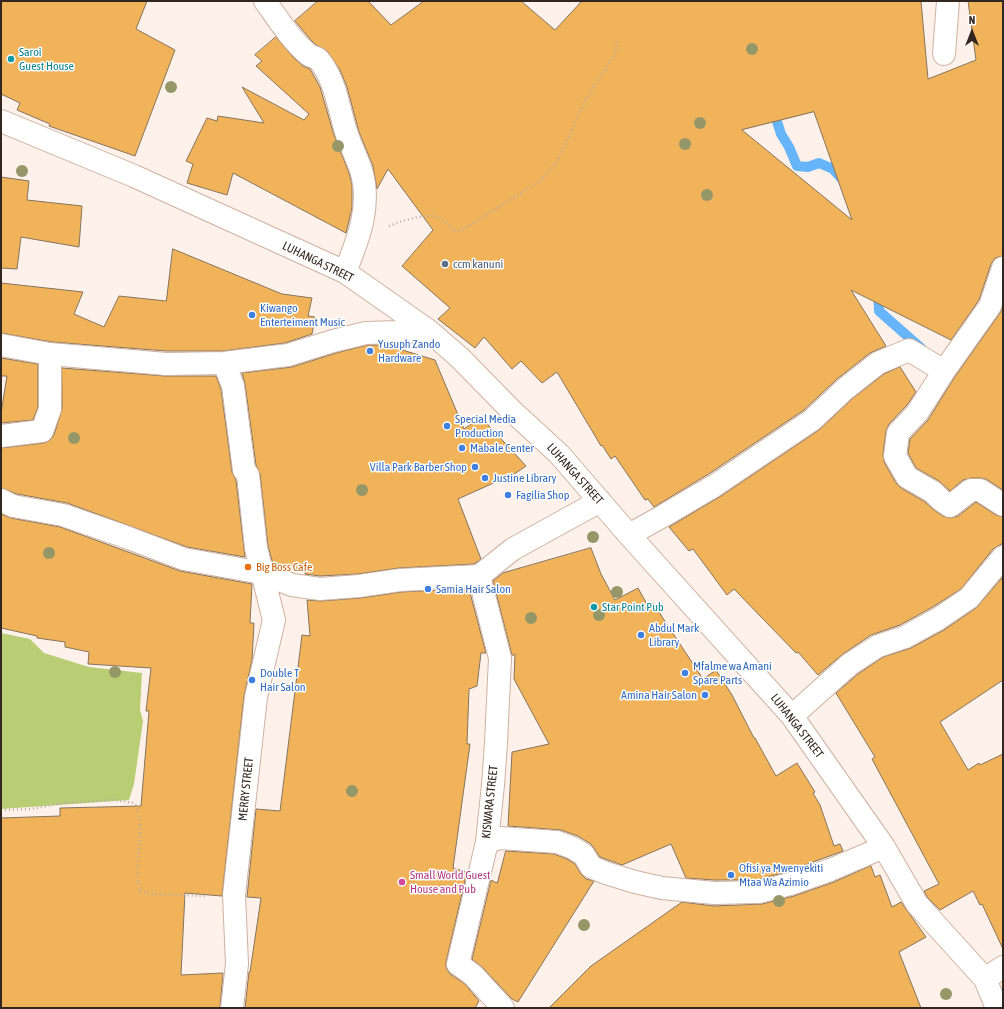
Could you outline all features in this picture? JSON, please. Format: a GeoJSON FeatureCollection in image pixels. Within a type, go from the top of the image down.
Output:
{"type":"FeatureCollection","features":[{"type":"Feature","properties":{"kind":"street"},"geometry":{"type":"LineString","coordinates":[[265,1],[286,30],[310,56],[318,59],[331,79],[345,131],[361,170],[366,190],[366,206],[358,241],[345,272]]}},
{"type":"Feature","properties":{"kind":"street"},"geometry":{"type":"LineString","coordinates":[[944,54],[948,1]]}},
{"type":"Feature","properties":{"kind":"street","name":"LUHANGA STREET"},"geometry":{"type":"LineString","coordinates":[[1,121],[134,176],[345,272],[429,331],[460,358],[511,410],[559,454],[629,535],[792,716],[884,846],[917,904],[985,979],[997,1008]]}},
{"type":"Feature","properties":{"kind":"street"},"geometry":{"type":"LineString","coordinates":[[1003,268],[990,306],[944,371],[917,413],[898,433],[895,456],[906,477],[933,492],[950,506],[971,490],[980,490],[1003,504]]}},
{"type":"Feature","properties":{"kind":"street"},"geometry":{"type":"LineString","coordinates":[[1,345],[50,354],[166,364],[224,363],[288,355],[333,341],[366,333],[429,331]]}},
{"type":"Feature","properties":{"kind":"street"},"geometry":{"type":"LineString","coordinates":[[629,535],[689,502],[776,445],[812,420],[846,389],[878,363],[909,350],[944,371]]}},
{"type":"Feature","properties":{"kind":"street"},"geometry":{"type":"LineString","coordinates":[[1,436],[42,431],[50,409],[50,354]]}},
{"type":"Feature","properties":{"kind":"street","name":"MERRY STREET"},"geometry":{"type":"LineString","coordinates":[[224,363],[233,386],[244,470],[248,475],[256,548],[274,620],[256,696],[234,895],[237,964],[232,1008]]}},
{"type":"Feature","properties":{"kind":"street"},"geometry":{"type":"LineString","coordinates":[[1,500],[13,506],[63,515],[184,559],[262,573],[292,584],[320,589],[359,586],[400,580],[479,576],[513,549],[600,502]]}},
{"type":"Feature","properties":{"kind":"street"},"geometry":{"type":"LineString","coordinates":[[792,716],[850,664],[878,646],[905,636],[932,622],[969,598],[1003,557]]}},
{"type":"Feature","properties":{"kind":"street","name":"KISWARA STREET"},"geometry":{"type":"LineString","coordinates":[[479,576],[500,658],[493,785],[487,842],[458,964],[473,975],[503,1008]]}},
{"type":"Feature","properties":{"kind":"street"},"geometry":{"type":"LineString","coordinates":[[487,842],[500,838],[557,842],[573,848],[584,855],[591,867],[606,873],[662,888],[714,893],[759,892],[790,884],[830,870],[884,846]]}},
{"type":"Feature","properties":{"kind":"street"},"geometry":{"type":"LineString","coordinates":[[985,979],[1003,967]]}},
{"type":"Feature","properties":{"kind":"path"},"geometry":{"type":"LineString","coordinates":[[358,241],[398,222],[421,216],[438,218],[451,228],[458,231],[467,227],[540,181],[557,162],[586,99],[615,54],[617,41]]}},
{"type":"Feature","properties":{"kind":"path"},"geometry":{"type":"LineString","coordinates":[[1,810],[32,809],[62,803],[114,800],[134,803],[140,816],[138,874],[140,892],[193,896],[234,895]]}},
{"type":"Feature","properties":{"kind":"green space"},"geometry":{"type":"Polygon","coordinates":[[[1,633],[30,639],[44,653],[89,667],[142,673],[140,710],[143,721],[134,784],[129,800],[1,809],[1,633]]]}},
{"type":"Feature","properties":{"kind":"building"},"geometry":{"type":"Polygon","coordinates":[[[1,1],[147,1],[136,29],[175,50],[135,156],[49,126],[50,124],[17,110],[20,103],[1,94],[1,1]]]}},
{"type":"Feature","properties":{"kind":"building"},"geometry":{"type":"Polygon","coordinates":[[[318,1],[368,1],[391,25],[424,1],[521,1],[555,30],[582,1],[921,1],[928,79],[976,60],[968,1],[1003,1],[1003,256],[995,258],[991,264],[979,300],[951,340],[851,290],[886,346],[870,353],[837,379],[804,410],[707,475],[654,507],[648,499],[645,500],[615,456],[611,459],[602,445],[601,446],[557,372],[542,383],[521,361],[512,369],[484,337],[475,348],[438,319],[450,308],[402,266],[433,230],[388,169],[377,189],[373,166],[359,132],[347,87],[340,70],[327,51],[316,45],[295,21],[318,1]],[[814,112],[742,130],[852,220],[814,112]]]}},
{"type":"Feature","properties":{"kind":"building"},"geometry":{"type":"Polygon","coordinates":[[[276,37],[294,58],[303,66],[310,69],[320,87],[334,135],[349,173],[352,185],[352,208],[346,233],[233,173],[227,195],[187,183],[193,164],[186,161],[207,118],[217,121],[218,116],[264,123],[242,87],[304,120],[309,114],[256,66],[262,61],[255,55],[276,37]]]}},
{"type":"Feature","properties":{"kind":"building"},"geometry":{"type":"Polygon","coordinates":[[[1,177],[29,181],[27,200],[82,206],[79,247],[21,237],[17,269],[1,268],[1,177]]]}},
{"type":"Feature","properties":{"kind":"building"},"geometry":{"type":"Polygon","coordinates":[[[173,249],[282,294],[312,298],[308,316],[315,317],[312,334],[285,343],[223,351],[166,351],[52,342],[1,333],[1,283],[83,292],[74,314],[104,327],[119,296],[166,301],[173,249]]]}},
{"type":"Feature","properties":{"kind":"building"},"geometry":{"type":"Polygon","coordinates":[[[1003,307],[1003,490],[986,479],[971,478],[963,480],[950,491],[939,481],[916,468],[908,453],[910,439],[928,420],[954,378],[1003,307]]]}},
{"type":"Feature","properties":{"kind":"building"},"geometry":{"type":"Polygon","coordinates":[[[368,345],[386,345],[435,360],[464,429],[481,417],[526,466],[501,483],[498,481],[458,499],[481,559],[474,564],[399,568],[358,574],[320,576],[305,574],[305,568],[287,569],[273,564],[268,546],[260,474],[256,465],[245,384],[242,373],[292,367],[336,353],[368,345]]]}},
{"type":"Feature","properties":{"kind":"building"},"geometry":{"type":"Polygon","coordinates":[[[1,358],[38,364],[38,407],[33,420],[1,423],[1,413],[7,376],[1,376],[1,358]]]}},
{"type":"Feature","properties":{"kind":"building"},"geometry":{"type":"Polygon","coordinates":[[[900,367],[916,392],[907,405],[889,424],[886,431],[883,454],[884,462],[896,483],[901,488],[925,502],[943,516],[950,518],[958,516],[976,502],[996,515],[1003,517],[1003,543],[993,549],[961,589],[900,625],[871,635],[843,654],[818,675],[798,652],[796,653],[734,589],[727,595],[693,549],[689,551],[669,527],[721,496],[819,430],[853,398],[884,374],[900,367]]]}},
{"type":"Feature","properties":{"kind":"building"},"geometry":{"type":"Polygon","coordinates":[[[62,368],[165,376],[216,376],[221,389],[232,472],[236,480],[245,557],[187,547],[67,503],[17,494],[1,488],[1,448],[44,443],[50,440],[54,435],[62,409],[62,368]]]}},
{"type":"Feature","properties":{"kind":"building"},"geometry":{"type":"Polygon","coordinates":[[[1,514],[11,518],[60,527],[180,571],[252,584],[250,623],[254,623],[252,660],[244,696],[222,896],[185,893],[181,975],[223,973],[220,1008],[1,1008],[1,818],[60,816],[60,808],[141,806],[149,711],[146,711],[151,668],[88,664],[89,652],[65,647],[65,642],[37,638],[37,636],[1,628],[1,514]]]}},
{"type":"Feature","properties":{"kind":"building"},"geometry":{"type":"Polygon","coordinates":[[[591,548],[601,574],[615,600],[638,588],[648,606],[653,603],[703,679],[716,670],[732,695],[776,776],[797,763],[815,792],[813,793],[820,805],[834,846],[840,844],[843,851],[786,872],[757,880],[714,880],[686,878],[671,844],[622,865],[600,857],[591,844],[578,836],[561,830],[508,826],[512,752],[549,744],[514,679],[515,655],[512,655],[493,581],[503,573],[591,548]]]}},
{"type":"Feature","properties":{"kind":"building"},"geometry":{"type":"Polygon","coordinates":[[[1003,577],[1003,680],[940,722],[968,770],[979,763],[980,765],[1003,754],[1003,949],[982,904],[980,905],[973,891],[940,910],[927,897],[924,891],[939,884],[872,759],[875,757],[836,693],[858,674],[883,657],[911,648],[944,630],[976,608],[1003,577]]]}},
{"type":"Feature","properties":{"kind":"building"},"geometry":{"type":"Polygon","coordinates":[[[469,589],[486,653],[481,653],[477,686],[469,689],[467,744],[470,744],[453,868],[467,872],[446,962],[446,968],[450,974],[465,984],[479,1001],[475,1008],[245,1008],[249,972],[261,898],[247,897],[256,809],[280,811],[302,635],[310,636],[307,600],[321,601],[360,598],[401,592],[469,589]]]}},
{"type":"Feature","properties":{"kind":"building"},"geometry":{"type":"Polygon","coordinates":[[[506,851],[554,854],[575,864],[586,879],[594,881],[518,1002],[512,999],[482,967],[472,959],[491,880],[497,883],[506,851]]]}},
{"type":"Feature","properties":{"kind":"building"},"geometry":{"type":"Polygon","coordinates":[[[871,866],[875,877],[880,875],[892,907],[901,902],[926,937],[899,952],[921,1008],[549,1008],[591,966],[682,902],[714,906],[762,904],[794,896],[834,882],[871,866]]]}},
{"type":"Feature","properties":{"kind":"waterway"},"geometry":{"type":"LineString","coordinates":[[773,109],[781,134],[789,147],[797,166],[808,167],[819,163],[833,169],[844,181]]}},
{"type":"Feature","properties":{"kind":"waterway"},"geometry":{"type":"LineString","coordinates":[[878,291],[879,311],[921,348]]}},
{"type":"Feature","properties":{"kind":"place","name":"Saroi Guest House"},"geometry":{"type":"Point","coordinates":[11,59]}},
{"type":"Feature","properties":{"kind":"place","name":"ccm kanuni"},"geometry":{"type":"Point","coordinates":[445,264]}},
{"type":"Feature","properties":{"kind":"place","name":"Kiwango Enterteiment Music"},"geometry":{"type":"Point","coordinates":[252,315]}},
{"type":"Feature","properties":{"kind":"place","name":"Yusuph Zando Hardware"},"geometry":{"type":"Point","coordinates":[370,351]}},
{"type":"Feature","properties":{"kind":"place","name":"Special Media Production"},"geometry":{"type":"Point","coordinates":[447,426]}},
{"type":"Feature","properties":{"kind":"place","name":"Mabale Center"},"geometry":{"type":"Point","coordinates":[462,448]}},
{"type":"Feature","properties":{"kind":"place","name":"Villa Park Barber Shop"},"geometry":{"type":"Point","coordinates":[475,467]}},
{"type":"Feature","properties":{"kind":"place","name":"Justine Library"},"geometry":{"type":"Point","coordinates":[485,478]}},
{"type":"Feature","properties":{"kind":"place","name":"Fagilia Shop"},"geometry":{"type":"Point","coordinates":[508,495]}},
{"type":"Feature","properties":{"kind":"place","name":"Big Boss Cafe"},"geometry":{"type":"Point","coordinates":[248,567]}},
{"type":"Feature","properties":{"kind":"place","name":"Samia Hair Salon"},"geometry":{"type":"Point","coordinates":[428,589]}},
{"type":"Feature","properties":{"kind":"place","name":"Star Point Pub"},"geometry":{"type":"Point","coordinates":[594,607]}},
{"type":"Feature","properties":{"kind":"place","name":"Abdul Mark Library"},"geometry":{"type":"Point","coordinates":[641,635]}},
{"type":"Feature","properties":{"kind":"place","name":"Mfalme wa Amani Spare Parts"},"geometry":{"type":"Point","coordinates":[685,673]}},
{"type":"Feature","properties":{"kind":"place","name":"Double T Hair Salon"},"geometry":{"type":"Point","coordinates":[252,680]}},
{"type":"Feature","properties":{"kind":"place","name":"Amina Hair Salon"},"geometry":{"type":"Point","coordinates":[705,695]}},
{"type":"Feature","properties":{"kind":"place","name":"Ofisi ya Mwenyekiti Mtaa Wa Azimio"},"geometry":{"type":"Point","coordinates":[731,875]}},
{"type":"Feature","properties":{"kind":"place","name":"Small World Guest House and Pub"},"geometry":{"type":"Point","coordinates":[402,882]}}]}
